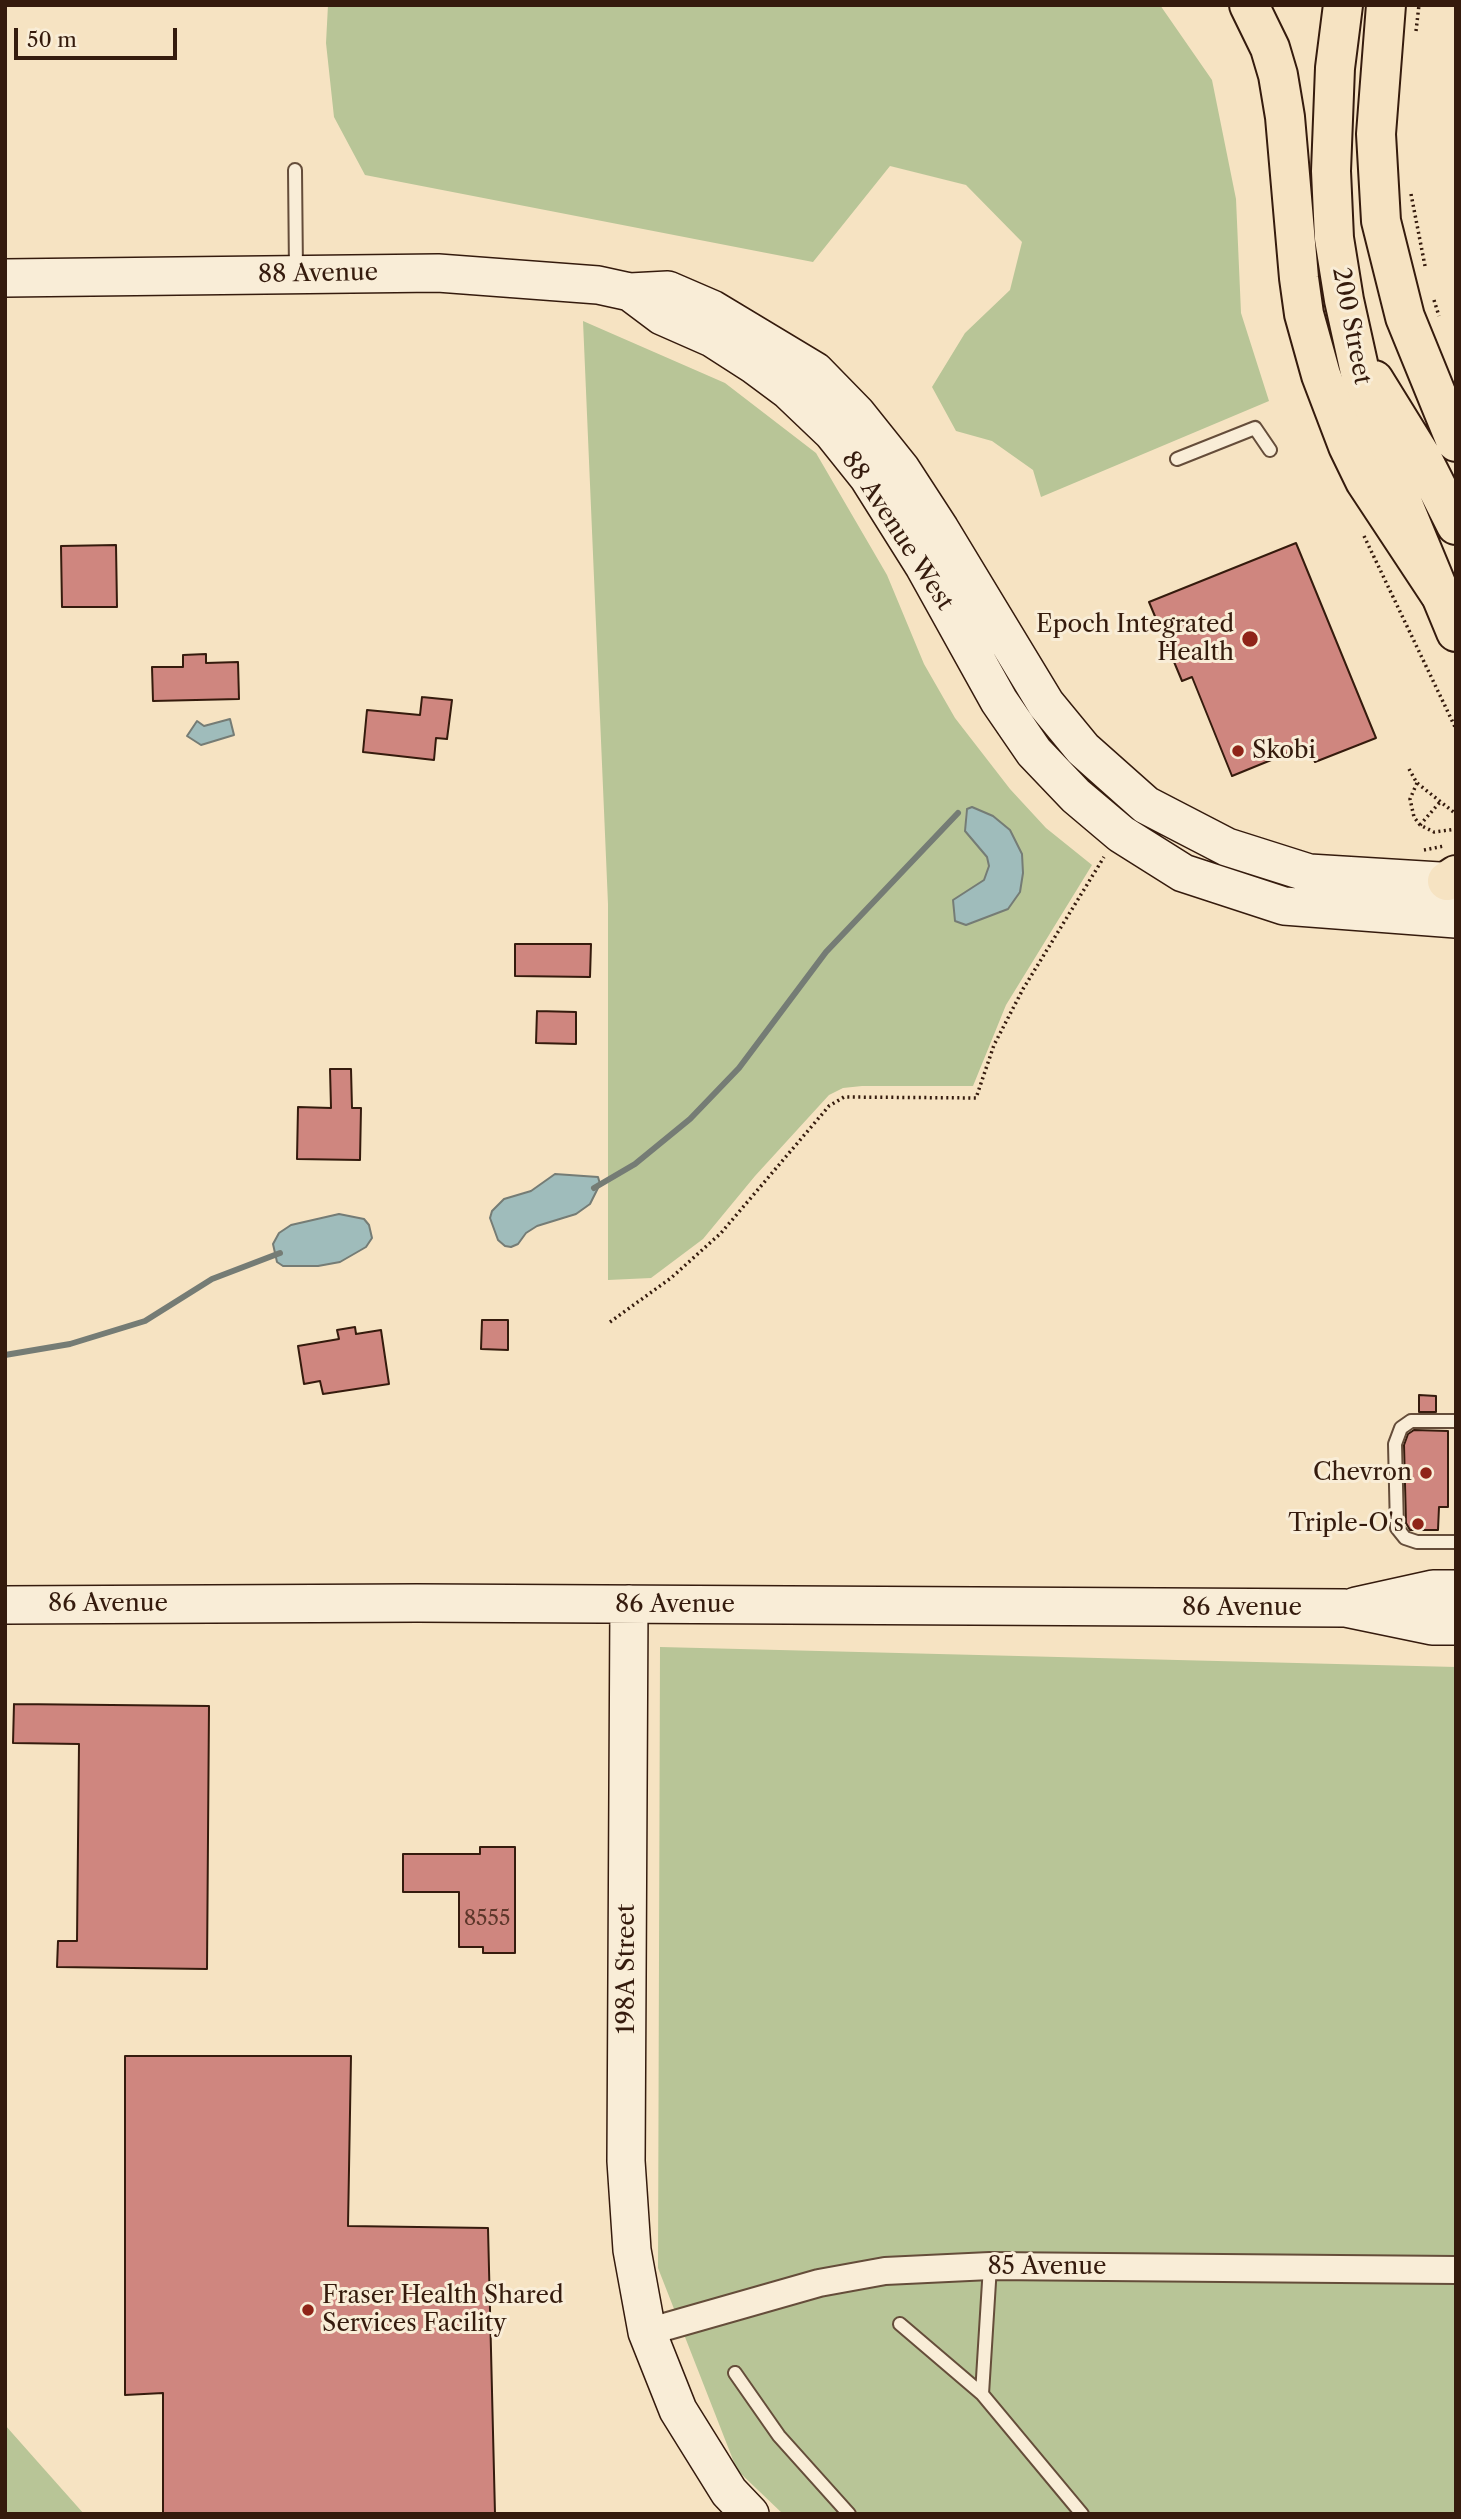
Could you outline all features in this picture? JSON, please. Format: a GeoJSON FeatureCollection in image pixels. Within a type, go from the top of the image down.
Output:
{"type":"FeatureCollection","features":[{"type":"Feature","properties":{"kind":"main road"},"geometry":{"type":"LineString","coordinates":[[1249,5],[1270,47],[1278,75],[1285,117],[1304,314],[1321,375],[1348,446],[1365,481],[1439,593]]}},
{"type":"Feature","properties":{"kind":"main road","name":"200 Street"},"geometry":{"type":"LineString","coordinates":[[1343,5],[1335,68],[1331,172],[1334,239],[1353,345],[1369,413],[1386,463],[1456,632]]}},
{"type":"Feature","properties":{"kind":"main road","name":"200 Street"},"geometry":{"type":"LineString","coordinates":[[1386,5],[1376,134],[1381,221],[1405,317],[1456,442]]}},
{"type":"Feature","properties":{"kind":"main road","name":"88 Avenue"},"geometry":{"type":"LineString","coordinates":[[5,278],[476,275],[598,285],[630,292]]}},
{"type":"Feature","properties":{"kind":"main road","name":"88 Avenue West"},"geometry":{"type":"LineString","coordinates":[[630,292],[668,290],[712,309],[815,371],[857,414],[901,469],[1046,704],[1083,749],[1146,805],[1227,847],[1309,873],[1453,879]]}},
{"type":"Feature","properties":{"kind":"main road","name":"88 Avenue West"},"geometry":{"type":"LineString","coordinates":[[630,292],[662,316],[712,338],[754,365],[789,391],[832,432],[882,499],[925,566],[999,701],[1034,752],[1076,796],[1121,834],[1183,873],[1233,892],[1284,906],[1456,919]]}},
{"type":"Feature","properties":{"kind":"main road"},"geometry":{"type":"LineString","coordinates":[[1353,345],[1421,456],[1456,525]]}},
{"type":"Feature","properties":{"kind":"main road","name":"86 Avenue"},"geometry":{"type":"LineString","coordinates":[[1345,1608],[1433,1589],[1456,1589]]}},
{"type":"Feature","properties":{"kind":"main road","name":"86 Avenue"},"geometry":{"type":"LineString","coordinates":[[5,1605],[629,1604],[1345,1608],[1432,1626],[1456,1626]]}},
{"type":"Feature","properties":{"kind":"main road","name":"198A Street"},"geometry":{"type":"LineString","coordinates":[[629,1604],[626,2161],[632,2250],[647,2332],[678,2410],[729,2491],[750,2514]]}},
{"type":"Feature","properties":{"kind":"street","name":"85 Avenue"},"geometry":{"type":"LineString","coordinates":[[647,2332],[819,2283],[885,2271],[990,2266],[1456,2270]]}},
{"type":"Feature","properties":{"kind":"lane"},"geometry":{"type":"LineString","coordinates":[[295,170],[296,275]]}},
{"type":"Feature","properties":{"kind":"lane"},"geometry":{"type":"LineString","coordinates":[[1177,459],[1255,428],[1270,450]]}},
{"type":"Feature","properties":{"kind":"lane"},"geometry":{"type":"LineString","coordinates":[[1456,1421],[1411,1421],[1401,1427],[1395,1444],[1397,1528],[1405,1538],[1417,1542],[1456,1542]]}},
{"type":"Feature","properties":{"kind":"lane"},"geometry":{"type":"LineString","coordinates":[[982,2394],[990,2266]]}},
{"type":"Feature","properties":{"kind":"lane"},"geometry":{"type":"LineString","coordinates":[[900,2324],[982,2394],[1082,2514]]}},
{"type":"Feature","properties":{"kind":"lane"},"geometry":{"type":"LineString","coordinates":[[735,2373],[779,2436],[849,2514]]}},
{"type":"Feature","properties":{"kind":"path"},"geometry":{"type":"LineString","coordinates":[[1413,39],[1419,5]]}},
{"type":"Feature","properties":{"kind":"path"},"geometry":{"type":"LineString","coordinates":[[1409,184],[1427,276]]}},
{"type":"Feature","properties":{"kind":"path"},"geometry":{"type":"LineString","coordinates":[[1430,289],[1443,326]]}},
{"type":"Feature","properties":{"kind":"path"},"geometry":{"type":"LineString","coordinates":[[1409,769],[1417,783],[1456,814]]}},
{"type":"Feature","properties":{"kind":"path"},"geometry":{"type":"LineString","coordinates":[[1417,783],[1410,799],[1411,809],[1420,825],[1434,832],[1456,829]]}},
{"type":"Feature","properties":{"kind":"path"},"geometry":{"type":"LineString","coordinates":[[1420,825],[1440,802]]}},
{"type":"Feature","properties":{"kind":"path"},"geometry":{"type":"LineString","coordinates":[[1421,850],[1456,842]]}},
{"type":"Feature","properties":{"kind":"path"},"geometry":{"type":"LineString","coordinates":[[610,1322],[671,1278],[721,1233],[829,1106],[844,1097],[976,1098],[994,1045],[1023,989],[1109,850]]}},
{"type":"Feature","properties":{"kind":"green space"},"geometry":{"type":"Polygon","coordinates":[[[328,5],[1160,5],[1212,80],[1236,199],[1241,313],[1269,401],[1041,497],[1033,470],[992,441],[956,431],[932,387],[965,333],[1010,290],[1022,242],[966,185],[890,166],[813,262],[365,175],[334,117],[326,43],[328,5]]]}},
{"type":"Feature","properties":{"kind":"green space"},"geometry":{"type":"Polygon","coordinates":[[[583,321],[725,383],[816,453],[887,575],[924,664],[955,718],[1010,789],[1046,828],[1092,865],[1006,1005],[973,1086],[862,1086],[843,1088],[829,1095],[755,1176],[703,1239],[651,1278],[608,1280],[608,904],[583,321]],[[972,807],[966,809],[965,831],[987,857],[989,867],[985,880],[953,900],[1008,909],[1020,892],[1023,873],[972,807]]]}},
{"type":"Feature","properties":{"kind":"green space"},"geometry":{"type":"Polygon","coordinates":[[[660,1647],[1456,1667],[1456,2514],[783,2514],[737,2470],[658,2268],[660,1647]]]}},
{"type":"Feature","properties":{"kind":"green space"},"geometry":{"type":"Polygon","coordinates":[[[5,2425],[84,2514],[5,2514],[5,2425]]]}},
{"type":"Feature","properties":{"kind":"water"},"geometry":{"type":"Polygon","coordinates":[[[230,719],[234,735],[201,745],[187,736],[197,721],[204,726],[230,719]]]}},
{"type":"Feature","properties":{"kind":"water"},"geometry":{"type":"Polygon","coordinates":[[[972,807],[993,816],[1010,830],[1022,854],[1023,873],[1020,892],[1008,909],[966,925],[955,921],[953,900],[984,880],[989,866],[987,857],[965,831],[967,809],[972,807]]]}},
{"type":"Feature","properties":{"kind":"water"},"geometry":{"type":"Polygon","coordinates":[[[555,1174],[598,1177],[600,1184],[590,1204],[576,1214],[537,1226],[526,1233],[518,1244],[505,1246],[498,1240],[490,1218],[492,1211],[504,1199],[531,1191],[555,1174]]]}},
{"type":"Feature","properties":{"kind":"water"},"geometry":{"type":"Polygon","coordinates":[[[339,1214],[364,1219],[369,1225],[372,1238],[366,1247],[340,1262],[318,1266],[283,1266],[277,1262],[273,1244],[279,1233],[291,1225],[339,1214]]]}},
{"type":"Feature","properties":{"kind":"building","name":"Epoch Integrated Health"},"geometry":{"type":"Polygon","coordinates":[[[1296,543],[1376,738],[1315,762],[1308,745],[1232,776],[1192,677],[1182,681],[1149,602],[1296,543]]]}},
{"type":"Feature","properties":{"kind":"building"},"geometry":{"type":"Polygon","coordinates":[[[116,545],[117,607],[62,607],[61,546],[116,545]]]}},
{"type":"Feature","properties":{"kind":"building"},"geometry":{"type":"Polygon","coordinates":[[[206,654],[206,663],[238,662],[239,699],[153,701],[152,667],[183,667],[183,655],[206,654]]]}},
{"type":"Feature","properties":{"kind":"building"},"geometry":{"type":"Polygon","coordinates":[[[422,697],[452,700],[447,739],[436,738],[434,760],[363,752],[367,710],[420,715],[422,697]]]}},
{"type":"Feature","properties":{"kind":"building"},"geometry":{"type":"Polygon","coordinates":[[[515,944],[591,944],[590,977],[515,976],[515,944]]]}},
{"type":"Feature","properties":{"kind":"building"},"geometry":{"type":"Polygon","coordinates":[[[537,1011],[576,1012],[576,1044],[536,1043],[537,1011]]]}},
{"type":"Feature","properties":{"kind":"building"},"geometry":{"type":"Polygon","coordinates":[[[330,1069],[351,1069],[352,1108],[361,1108],[360,1160],[297,1159],[298,1107],[331,1108],[330,1069]]]}},
{"type":"Feature","properties":{"kind":"building"},"geometry":{"type":"Polygon","coordinates":[[[482,1320],[508,1320],[508,1350],[481,1349],[482,1320]]]}},
{"type":"Feature","properties":{"kind":"building"},"geometry":{"type":"Polygon","coordinates":[[[355,1327],[356,1334],[381,1330],[389,1384],[323,1394],[320,1381],[304,1384],[298,1346],[339,1339],[337,1330],[355,1327]]]}},
{"type":"Feature","properties":{"kind":"building"},"geometry":{"type":"Polygon","coordinates":[[[1419,1395],[1436,1396],[1436,1412],[1419,1412],[1419,1395]]]}},
{"type":"Feature","properties":{"kind":"building","name":"Chevron"},"geometry":{"type":"Polygon","coordinates":[[[1414,1430],[1448,1431],[1448,1507],[1439,1507],[1438,1530],[1410,1530],[1406,1523],[1404,1445],[1408,1434],[1414,1430]]]}},
{"type":"Feature","properties":{"kind":"building"},"geometry":{"type":"Polygon","coordinates":[[[14,1704],[209,1706],[207,1969],[57,1967],[58,1941],[77,1941],[79,1744],[13,1743],[14,1704]]]}},
{"type":"Feature","properties":{"kind":"building"},"geometry":{"type":"Polygon","coordinates":[[[480,1847],[515,1847],[515,1953],[483,1953],[483,1947],[459,1947],[459,1892],[403,1892],[403,1854],[480,1854],[480,1847]]]}},
{"type":"Feature","properties":{"kind":"building","name":"Fraser Health Shared Services Facility"},"geometry":{"type":"Polygon","coordinates":[[[125,2056],[351,2056],[348,2226],[488,2228],[495,2514],[163,2514],[163,2393],[125,2395],[125,2056]]]}},
{"type":"Feature","properties":{"kind":"waterway"},"geometry":{"type":"LineString","coordinates":[[594,1188],[635,1164],[690,1119],[739,1068],[826,952],[958,813]]}},
{"type":"Feature","properties":{"kind":"waterway"},"geometry":{"type":"LineString","coordinates":[[5,1355],[70,1344],[145,1321],[212,1279],[280,1253]]}},
{"type":"Feature","properties":{"kind":"place","name":"Epoch Integrated Health"},"geometry":{"type":"Point","coordinates":[1250,639]}},
{"type":"Feature","properties":{"kind":"place","name":"Skobi"},"geometry":{"type":"Point","coordinates":[1238,751]}},
{"type":"Feature","properties":{"kind":"place","name":"Chevron"},"geometry":{"type":"Point","coordinates":[1426,1473]}},
{"type":"Feature","properties":{"kind":"place","name":"Triple-O's"},"geometry":{"type":"Point","coordinates":[1418,1524]}},
{"type":"Feature","properties":{"kind":"place","name":"Fraser Health Shared Services Facility"},"geometry":{"type":"Point","coordinates":[308,2310]}}]}
